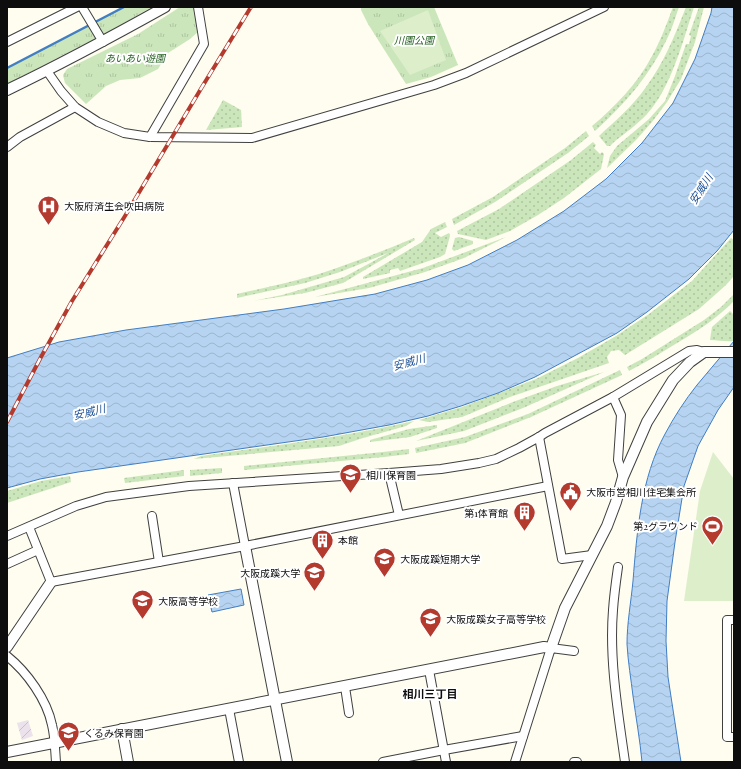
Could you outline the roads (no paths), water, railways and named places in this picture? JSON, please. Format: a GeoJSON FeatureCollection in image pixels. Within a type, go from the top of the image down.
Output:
{"type":"FeatureCollection","features":[{"type":"Feature","properties":{"kind":"street"},"geometry":{"type":"LineString","coordinates":[[8,39],[77,7]]}},
{"type":"Feature","properties":{"kind":"street"},"geometry":{"type":"LineString","coordinates":[[82,7],[103,42]]}},
{"type":"Feature","properties":{"kind":"street"},"geometry":{"type":"LineString","coordinates":[[7,90],[103,42],[165,7]]}},
{"type":"Feature","properties":{"kind":"street"},"geometry":{"type":"LineString","coordinates":[[150,137],[204,44],[198,7]]}},
{"type":"Feature","properties":{"kind":"street"},"geometry":{"type":"LineString","coordinates":[[47,71],[74,107],[98,122],[124,133],[150,137],[252,138],[434,85],[466,73],[604,7]]}},
{"type":"Feature","properties":{"kind":"street"},"geometry":{"type":"LineString","coordinates":[[7,147],[20,137],[74,107]]}},
{"type":"Feature","properties":{"kind":"street"},"geometry":{"type":"LineString","coordinates":[[7,536],[76,506],[106,497],[189,486],[389,473],[479,464],[496,459],[519,448],[613,397],[689,351],[734,352]]}},
{"type":"Feature","properties":{"kind":"street"},"geometry":{"type":"LineString","coordinates":[[515,762],[565,608],[607,526],[623,477],[647,422],[673,380],[690,362],[704,352]]}},
{"type":"Feature","properties":{"kind":"street"},"geometry":{"type":"LineString","coordinates":[[613,397],[621,415],[618,460],[623,477]]}},
{"type":"Feature","properties":{"kind":"street"},"geometry":{"type":"LineString","coordinates":[[539,437],[562,560],[592,555]]}},
{"type":"Feature","properties":{"kind":"street"},"geometry":{"type":"LineString","coordinates":[[389,473],[399,515]]}},
{"type":"Feature","properties":{"kind":"street"},"geometry":{"type":"LineString","coordinates":[[233,483],[287,762]]}},
{"type":"Feature","properties":{"kind":"street"},"geometry":{"type":"LineString","coordinates":[[7,647],[51,582],[245,546],[548,486]]}},
{"type":"Feature","properties":{"kind":"street"},"geometry":{"type":"LineString","coordinates":[[152,516],[159,562]]}},
{"type":"Feature","properties":{"kind":"street"},"geometry":{"type":"LineString","coordinates":[[29,527],[51,582]]}},
{"type":"Feature","properties":{"kind":"street"},"geometry":{"type":"LineString","coordinates":[[7,564],[38,550]]}},
{"type":"Feature","properties":{"kind":"street"},"geometry":{"type":"LineString","coordinates":[[618,567],[613,610],[612,643],[615,692],[625,762]]}},
{"type":"Feature","properties":{"kind":"street"},"geometry":{"type":"LineString","coordinates":[[734,620],[727,620],[727,737],[734,737]]}},
{"type":"Feature","properties":{"kind":"street"},"geometry":{"type":"LineString","coordinates":[[7,752],[544,647],[574,651]]}},
{"type":"Feature","properties":{"kind":"street"},"geometry":{"type":"LineString","coordinates":[[7,656],[28,677],[42,699],[52,723],[55,737],[56,762]]}},
{"type":"Feature","properties":{"kind":"street"},"geometry":{"type":"LineString","coordinates":[[429,670],[446,762]]}},
{"type":"Feature","properties":{"kind":"street"},"geometry":{"type":"LineString","coordinates":[[345,687],[349,713]]}},
{"type":"Feature","properties":{"kind":"street"},"geometry":{"type":"LineString","coordinates":[[229,709],[238,762]]}},
{"type":"Feature","properties":{"kind":"street"},"geometry":{"type":"LineString","coordinates":[[122,729],[128,762]]}},
{"type":"Feature","properties":{"kind":"street"},"geometry":{"type":"LineString","coordinates":[[383,762],[523,736]]}},
{"type":"Feature","properties":{"kind":"water","name":"安威川"},"geometry":{"type":"Polygon","coordinates":[[[712,7],[734,7],[734,230],[717,251],[689,279],[647,312],[617,333],[535,377],[498,393],[428,416],[323,437],[78,472],[40,479],[7,488],[7,358],[59,342],[126,330],[284,309],[375,294],[427,280],[468,265],[517,240],[564,211],[606,179],[642,143],[673,103],[695,59],[712,7]]]}},
{"type":"Feature","properties":{"kind":"water"},"geometry":{"type":"Polygon","coordinates":[[[734,341],[734,387],[718,410],[698,446],[684,486],[667,601],[666,641],[668,677],[681,762],[642,762],[627,644],[636,543],[645,487],[650,468],[657,451],[676,415],[697,385],[734,341]]]}},
{"type":"Feature","properties":{"kind":"water"},"geometry":{"type":"Polygon","coordinates":[[[241,589],[244,605],[212,612],[208,595],[241,589]]]}},
{"type":"Feature","properties":{"kind":"waterway"},"geometry":{"type":"LineString","coordinates":[[7,68],[124,7]]}},
{"type":"Feature","properties":{"kind":"railway"},"geometry":{"type":"LineString","coordinates":[[7,422],[72,301],[251,7]]}},
{"type":"Feature","properties":{"kind":"place","name":"大阪府済生会吹田病院"},"geometry":{"type":"Point","coordinates":[49,226]}},
{"type":"Feature","properties":{"kind":"place","name":"相川保育園"},"geometry":{"type":"Point","coordinates":[351,494]}},
{"type":"Feature","properties":{"kind":"place","name":"大阪市営相川住宅集会所"},"geometry":{"type":"Point","coordinates":[571,512]}},
{"type":"Feature","properties":{"kind":"place","name":"第1体育館"},"geometry":{"type":"Point","coordinates":[524,532]}},
{"type":"Feature","properties":{"kind":"place","name":"第2グラウンド"},"geometry":{"type":"Point","coordinates":[713,546]}},
{"type":"Feature","properties":{"kind":"place","name":"本館"},"geometry":{"type":"Point","coordinates":[322,560]}},
{"type":"Feature","properties":{"kind":"place","name":"大阪成蹊短期大学"},"geometry":{"type":"Point","coordinates":[384,578]}},
{"type":"Feature","properties":{"kind":"place","name":"大阪成蹊大学"},"geometry":{"type":"Point","coordinates":[315,592]}},
{"type":"Feature","properties":{"kind":"place","name":"大阪高等学校"},"geometry":{"type":"Point","coordinates":[143,620]}},
{"type":"Feature","properties":{"kind":"place","name":"大阪成蹊女子高等学校"},"geometry":{"type":"Point","coordinates":[430,638]}},
{"type":"Feature","properties":{"kind":"place","name":"くるみ保育園"},"geometry":{"type":"Point","coordinates":[68,752]}},
{"type":"Feature","properties":{"kind":"district","name":"相川三丁目"},"geometry":{"type":"Point","coordinates":[430,694]}},
{"type":"Feature","properties":{"kind":"park label","name":"川園公園"},"geometry":{"type":"Point","coordinates":[414,40]}},
{"type":"Feature","properties":{"kind":"park label","name":"あいあい遊園"},"geometry":{"type":"Point","coordinates":[135,58]}}]}
